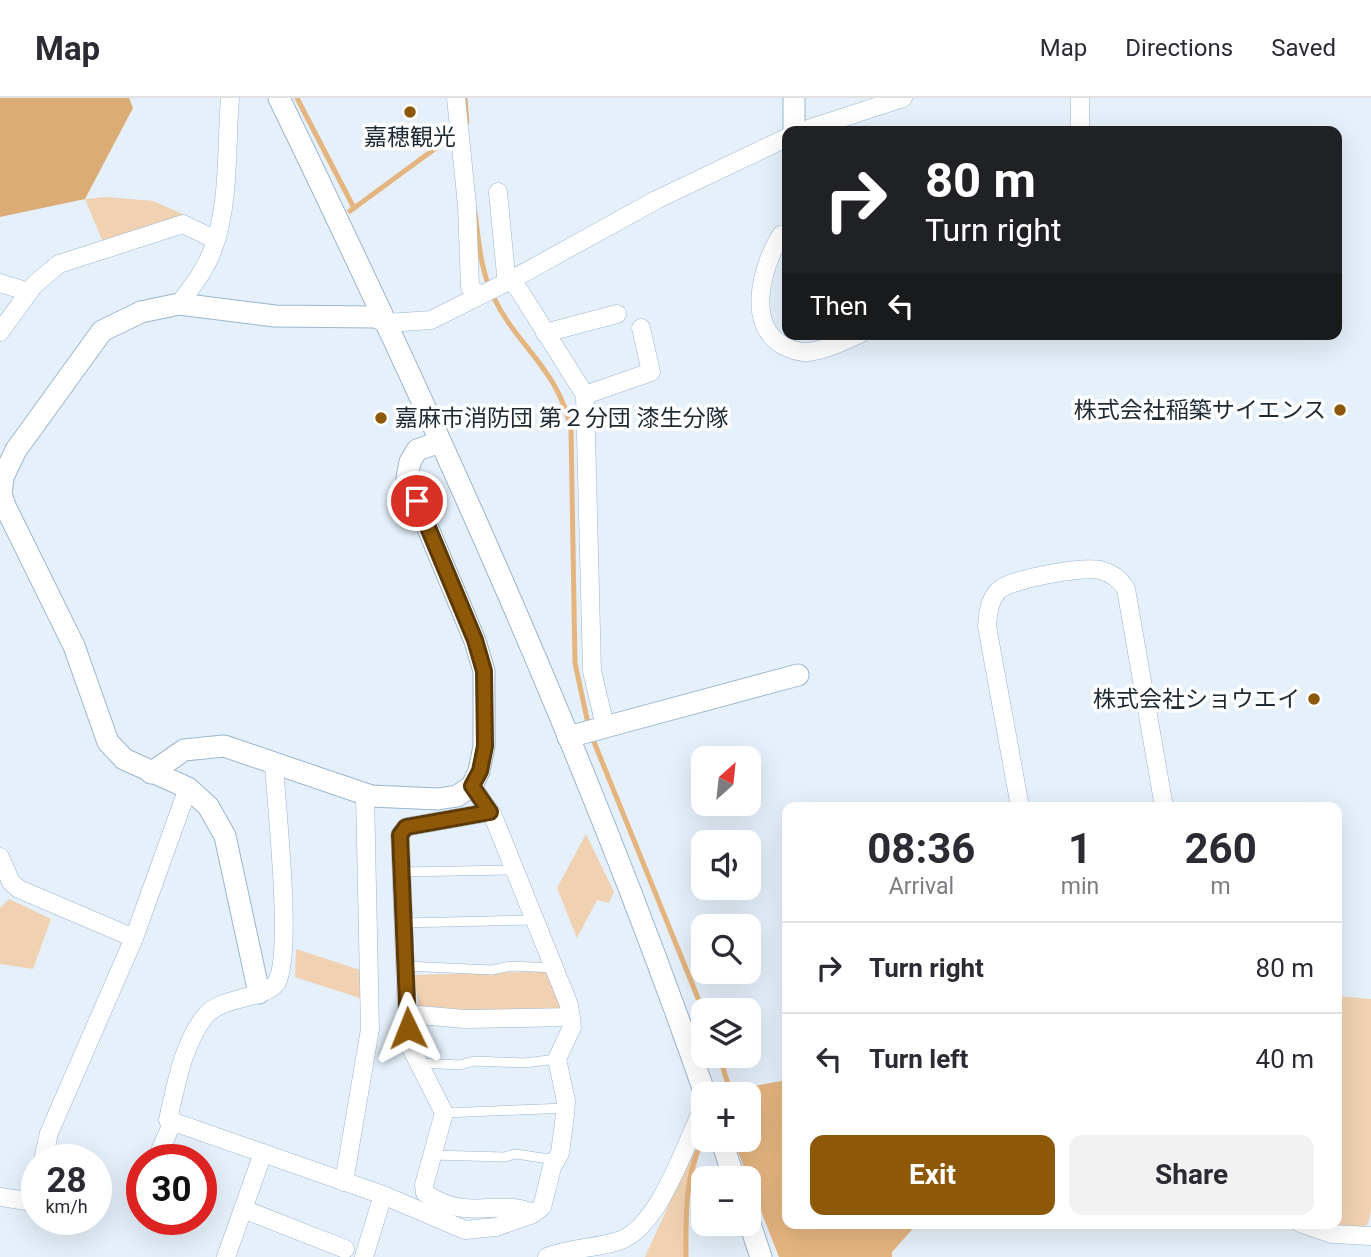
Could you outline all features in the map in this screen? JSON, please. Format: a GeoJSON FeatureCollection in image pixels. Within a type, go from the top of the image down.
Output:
{"type":"FeatureCollection","features":[{"type":"Feature","properties":{"kind":"street"},"geometry":{"type":"LineString","coordinates":[[179,304],[200,276],[216,240],[222,216],[230,98]]}},
{"type":"Feature","properties":{"kind":"street"},"geometry":{"type":"LineString","coordinates":[[279,98],[388,323],[568,737],[675,1008],[701,1082]]}},
{"type":"Feature","properties":{"kind":"street"},"geometry":{"type":"LineString","coordinates":[[456,98],[467,205],[470,287],[479,295]]}},
{"type":"Feature","properties":{"kind":"street"},"geometry":{"type":"LineString","coordinates":[[794,98],[794,126]]}},
{"type":"Feature","properties":{"kind":"street"},"geometry":{"type":"LineString","coordinates":[[817,126],[903,98]]}},
{"type":"Feature","properties":{"kind":"street"},"geometry":{"type":"LineString","coordinates":[[1080,98],[1080,126]]}},
{"type":"Feature","properties":{"kind":"street"},"geometry":{"type":"LineString","coordinates":[[259,993],[225,836],[208,806],[188,788],[124,760],[108,742],[74,646],[1,494],[1,476],[16,450],[102,331],[141,312],[179,304],[275,316],[376,317],[388,323],[431,320],[511,280],[656,200],[782,140]]}},
{"type":"Feature","properties":{"kind":"street"},"geometry":{"type":"LineString","coordinates":[[498,192],[506,275],[585,395],[592,671],[604,726]]}},
{"type":"Feature","properties":{"kind":"street"},"geometry":{"type":"LineString","coordinates":[[0,332],[29,292],[59,264],[183,224],[216,240]]}},
{"type":"Feature","properties":{"kind":"street"},"geometry":{"type":"LineString","coordinates":[[780,235],[770,253],[762,281],[760,305],[768,331],[779,343],[792,350],[808,352],[843,340]]}},
{"type":"Feature","properties":{"kind":"street"},"geometry":{"type":"LineString","coordinates":[[0,283],[29,292]]}},
{"type":"Feature","properties":{"kind":"street"},"geometry":{"type":"LineString","coordinates":[[545,333],[617,314]]}},
{"type":"Feature","properties":{"kind":"street"},"geometry":{"type":"LineString","coordinates":[[585,395],[651,373],[641,328]]}},
{"type":"Feature","properties":{"kind":"street"},"geometry":{"type":"LineString","coordinates":[[151,773],[184,750],[200,746],[224,746],[365,794],[438,799],[457,796],[472,786],[480,771],[485,746],[484,671],[475,640],[407,478],[416,450],[440,442]]}},
{"type":"Feature","properties":{"kind":"street"},"geometry":{"type":"LineString","coordinates":[[1019,802],[987,626],[988,612],[993,597],[1012,582],[1089,569],[1111,575],[1126,589],[1163,802]]}},
{"type":"Feature","properties":{"kind":"street"},"geometry":{"type":"LineString","coordinates":[[568,737],[799,675]]}},
{"type":"Feature","properties":{"kind":"street"},"geometry":{"type":"LineString","coordinates":[[274,763],[283,910],[282,963],[277,982],[272,988],[241,996],[207,1013],[188,1046],[167,1120],[383,1195],[465,1230],[496,1227],[534,1214],[542,1207],[556,1160],[566,1108],[557,1059],[572,1027],[569,1005],[555,968],[490,812],[472,786]]}},
{"type":"Feature","properties":{"kind":"street"},"geometry":{"type":"LineString","coordinates":[[47,1144],[134,938],[188,788]]}},
{"type":"Feature","properties":{"kind":"street"},"geometry":{"type":"LineString","coordinates":[[344,1182],[370,1028],[365,794]]}},
{"type":"Feature","properties":{"kind":"street"},"geometry":{"type":"LineString","coordinates":[[490,812],[406,827],[400,835],[408,1042],[444,1113],[424,1185],[425,1193],[436,1201],[471,1210],[526,1210],[534,1214]]}},
{"type":"Feature","properties":{"kind":"street"},"geometry":{"type":"LineString","coordinates":[[0,857],[10,882],[19,888],[134,938]]}},
{"type":"Feature","properties":{"kind":"street"},"geometry":{"type":"LineString","coordinates":[[407,1014],[465,1019],[571,1017]]}},
{"type":"Feature","properties":{"kind":"street"},"geometry":{"type":"LineString","coordinates":[[163,1144],[173,1121]]}},
{"type":"Feature","properties":{"kind":"street"},"geometry":{"type":"LineString","coordinates":[[547,1257],[623,1249],[651,1216],[691,1133]]}},
{"type":"Feature","properties":{"kind":"street"},"geometry":{"type":"LineString","coordinates":[[226,1257],[263,1153]]}},
{"type":"Feature","properties":{"kind":"street"},"geometry":{"type":"LineString","coordinates":[[364,1257],[383,1195]]}},
{"type":"Feature","properties":{"kind":"street"},"geometry":{"type":"LineString","coordinates":[[0,1197],[21,1200]]}},
{"type":"Feature","properties":{"kind":"street"},"geometry":{"type":"LineString","coordinates":[[243,1209],[345,1249]]}},
{"type":"Feature","properties":{"kind":"street"},"geometry":{"type":"LineString","coordinates":[[1317,1229],[1332,1234],[1371,1236]]}},
{"type":"Feature","properties":{"kind":"street"},"geometry":{"type":"LineString","coordinates":[[754,1236],[761,1257]]}},
{"type":"Feature","properties":{"kind":"lane"},"geometry":{"type":"LineString","coordinates":[[401,872],[514,870]]}},
{"type":"Feature","properties":{"kind":"lane"},"geometry":{"type":"LineString","coordinates":[[403,923],[535,920]]}},
{"type":"Feature","properties":{"kind":"lane"},"geometry":{"type":"LineString","coordinates":[[405,966],[492,970],[511,966],[555,968]]}},
{"type":"Feature","properties":{"kind":"lane"},"geometry":{"type":"LineString","coordinates":[[419,1063],[460,1065],[474,1061],[524,1063],[557,1059]]}},
{"type":"Feature","properties":{"kind":"lane"},"geometry":{"type":"LineString","coordinates":[[444,1113],[566,1108]]}},
{"type":"Feature","properties":{"kind":"lane"},"geometry":{"type":"LineString","coordinates":[[432,1155],[504,1157],[516,1154],[556,1160]]}},
{"type":"Feature","properties":{"kind":"shaded area"},"geometry":{"type":"Polygon","coordinates":[[[0,98],[129,98],[133,108],[85,199],[0,217],[0,98]]]}},
{"type":"Feature","properties":{"kind":"shaded area"},"geometry":{"type":"Polygon","coordinates":[[[107,197],[153,201],[185,215],[102,240],[85,199],[107,197]]]}},
{"type":"Feature","properties":{"kind":"shaded area"},"geometry":{"type":"Polygon","coordinates":[[[586,834],[614,892],[609,903],[597,900],[577,938],[557,888],[586,834]]]}},
{"type":"Feature","properties":{"kind":"shaded area"},"geometry":{"type":"Polygon","coordinates":[[[9,899],[51,919],[33,969],[0,964],[0,908],[9,899]]]}},
{"type":"Feature","properties":{"kind":"shaded area"},"geometry":{"type":"Polygon","coordinates":[[[296,949],[363,971],[366,1000],[295,977],[296,949]]]}},
{"type":"Feature","properties":{"kind":"shaded area"},"geometry":{"type":"Polygon","coordinates":[[[553,971],[564,1002],[555,1013],[419,1008],[414,975],[553,971]]]}},
{"type":"Feature","properties":{"kind":"shaded area"},"geometry":{"type":"Polygon","coordinates":[[[1342,996],[1371,999],[1371,1211],[1368,1224],[1355,1231],[1342,1228],[1342,996]]]}},
{"type":"Feature","properties":{"kind":"shaded area"},"geometry":{"type":"Polygon","coordinates":[[[782,1081],[782,1229],[913,1229],[892,1252],[892,1257],[779,1257],[761,1211],[761,1166],[744,1166],[738,1152],[761,1152],[761,1085],[782,1081]]]}},
{"type":"Feature","properties":{"kind":"shaded area"},"geometry":{"type":"Polygon","coordinates":[[[694,1152],[699,1152],[696,1166],[691,1166],[691,1191],[686,1214],[686,1257],[645,1257],[694,1152]]]}},
{"type":"Feature","properties":{"kind":"waterway"},"geometry":{"type":"LineString","coordinates":[[297,98],[354,208]]}},
{"type":"Feature","properties":{"kind":"waterway"},"geometry":{"type":"LineString","coordinates":[[465,98],[467,122]]}},
{"type":"Feature","properties":{"kind":"waterway"},"geometry":{"type":"LineString","coordinates":[[350,211],[455,134]]}},
{"type":"Feature","properties":{"kind":"waterway"},"geometry":{"type":"LineString","coordinates":[[475,212],[483,265],[493,296],[557,390],[571,430],[575,663],[589,728]]}},
{"type":"Feature","properties":{"kind":"waterway"},"geometry":{"type":"LineString","coordinates":[[592,737],[698,998]]}},
{"type":"Feature","properties":{"kind":"waterway"},"geometry":{"type":"LineString","coordinates":[[723,1068],[727,1082]]}},
{"type":"Feature","properties":{"kind":"waterway"},"geometry":{"type":"LineString","coordinates":[[686,1257],[686,1212],[697,1152]]}},
{"type":"Feature","properties":{"kind":"place","name":"嘉穂観光"},"geometry":{"type":"Point","coordinates":[410,112]}},
{"type":"Feature","properties":{"kind":"place","name":"株式会社稲築サイエンス"},"geometry":{"type":"Point","coordinates":[1340,410]}},
{"type":"Feature","properties":{"kind":"place","name":"嘉麻市消防団 第２分団 漆生分隊"},"geometry":{"type":"Point","coordinates":[381,418]}},
{"type":"Feature","properties":{"kind":"place","name":"株式会社ショウエイ"},"geometry":{"type":"Point","coordinates":[1314,699]}},
{"type":"Feature","properties":{"kind":"route"},"geometry":{"type":"LineString","coordinates":[[408,1028],[400,835],[406,827],[490,812],[472,786],[480,771],[485,746],[484,671],[475,640],[417,501]]}}]}
